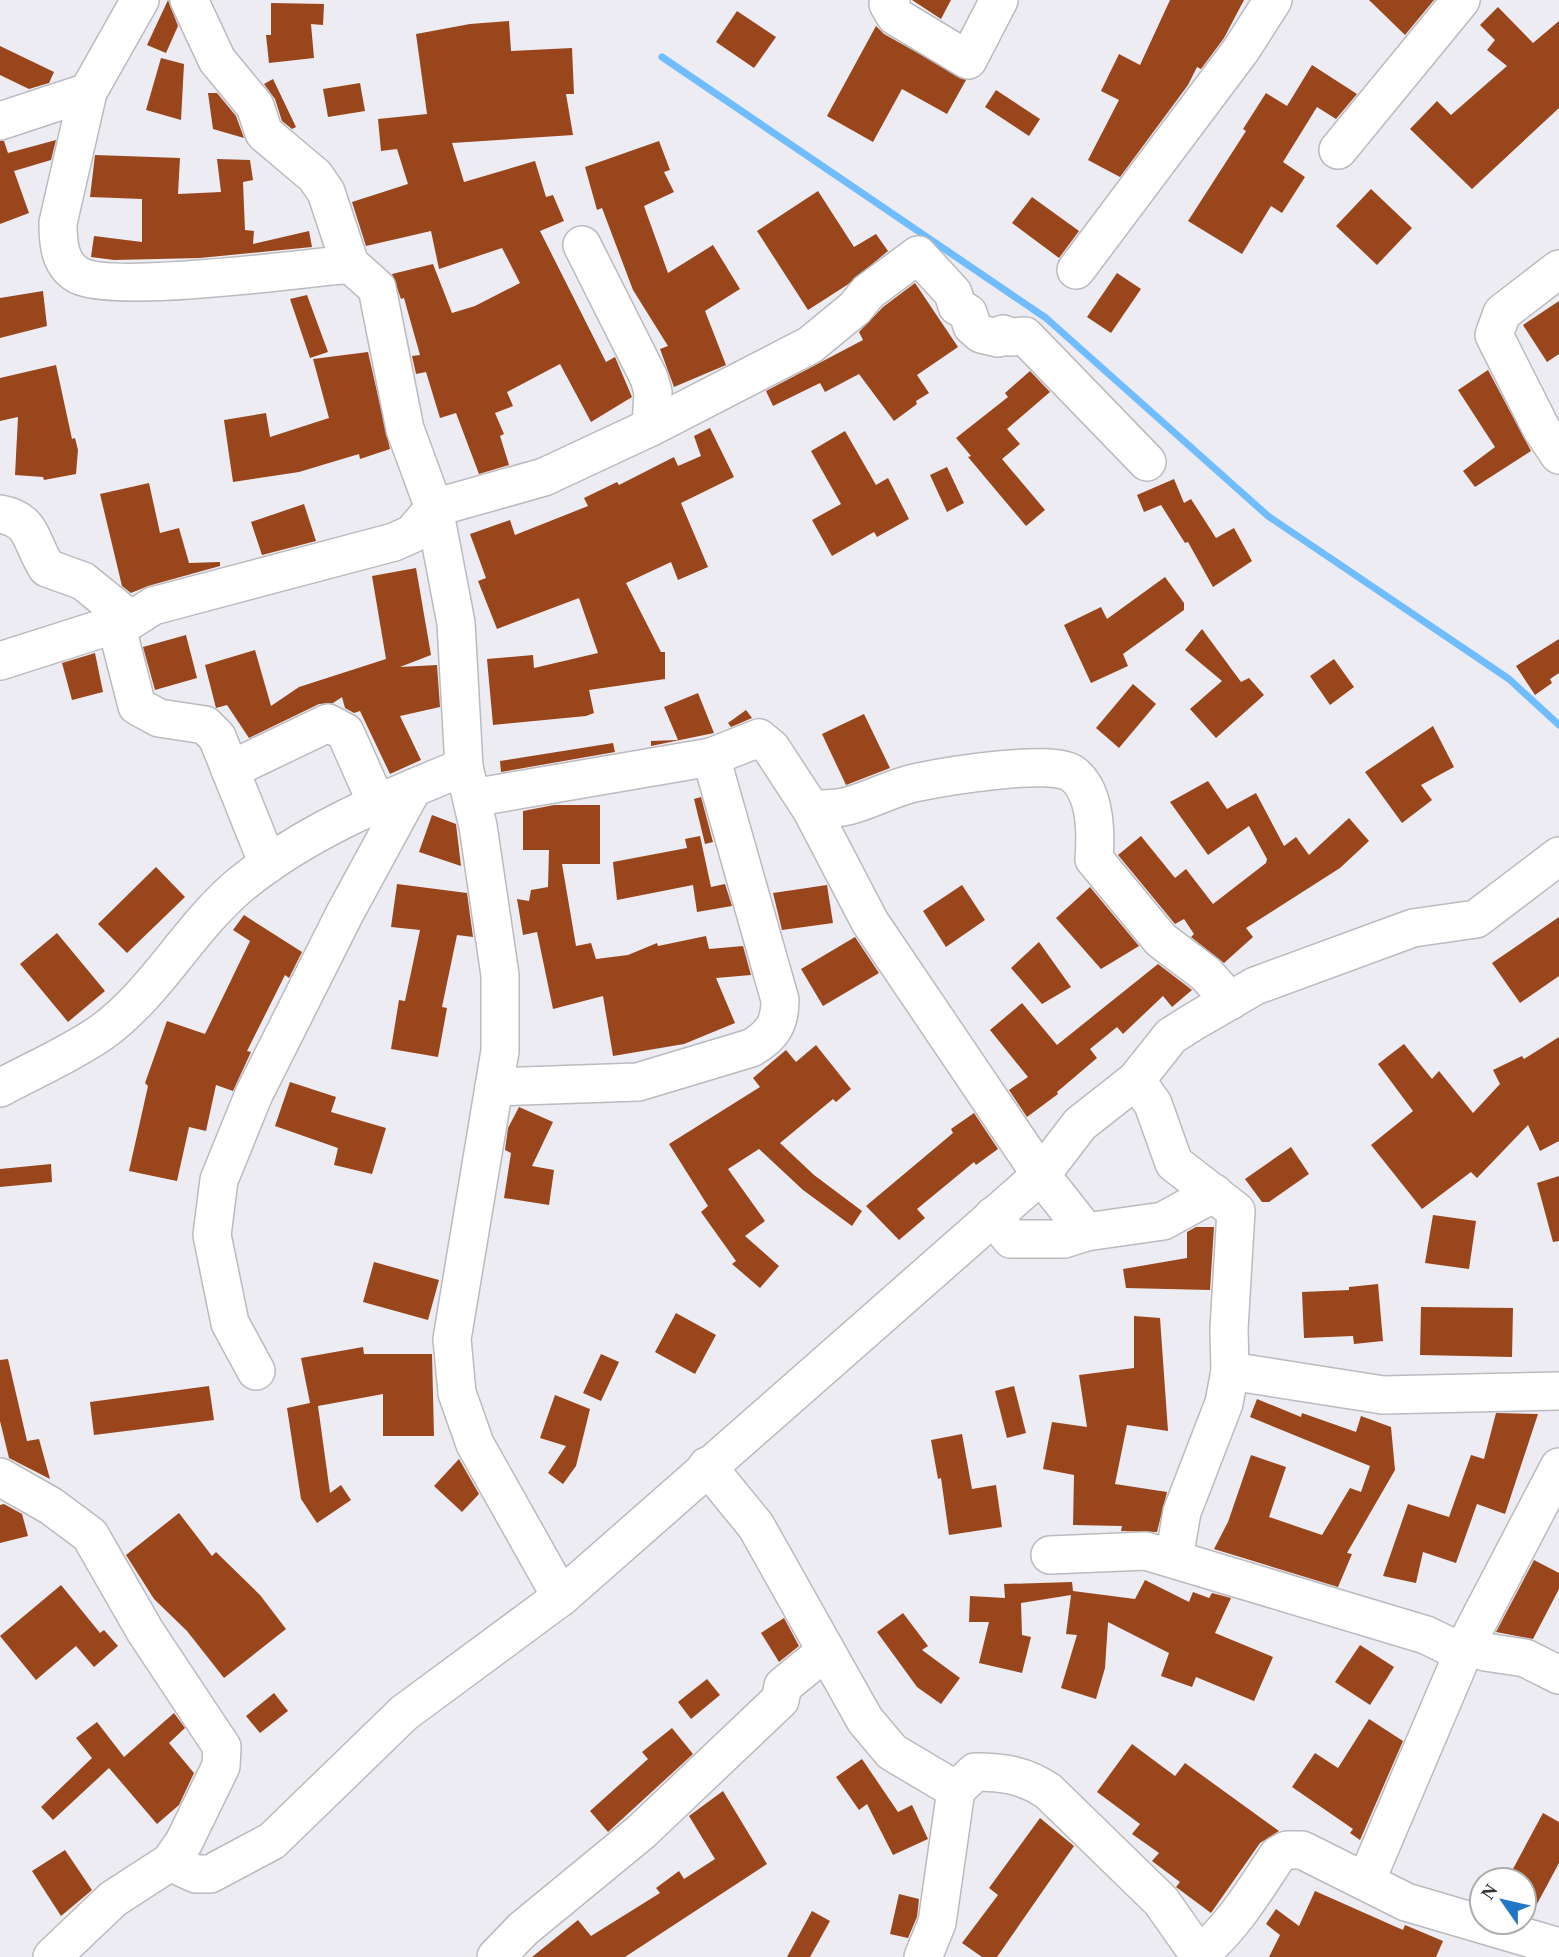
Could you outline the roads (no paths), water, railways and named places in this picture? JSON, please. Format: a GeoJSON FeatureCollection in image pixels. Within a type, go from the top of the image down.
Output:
{"type":"FeatureCollection","features":[{"type":"Feature","properties":{"kind":"street"},"geometry":{"type":"LineString","coordinates":[[140,0],[88,92],[58,223],[58,246],[64,260],[79,275],[109,281],[218,278],[350,264]]}},
{"type":"Feature","properties":{"kind":"street"},"geometry":{"type":"LineString","coordinates":[[190,0],[218,60],[255,106],[264,133],[315,176],[327,192],[350,264],[377,288],[405,429],[434,508],[456,623],[468,783],[500,975],[500,1051],[452,1339],[457,1393],[475,1444],[561,1597]]}},
{"type":"Feature","properties":{"kind":"street"},"geometry":{"type":"LineString","coordinates":[[891,0],[888,4],[895,16],[968,60],[999,0]]}},
{"type":"Feature","properties":{"kind":"street"},"geometry":{"type":"LineString","coordinates":[[1076,271],[1241,50],[1273,0]]}},
{"type":"Feature","properties":{"kind":"street"},"geometry":{"type":"LineString","coordinates":[[1338,150],[1461,0]]}},
{"type":"Feature","properties":{"kind":"street"},"geometry":{"type":"LineString","coordinates":[[0,121],[88,92]]}},
{"type":"Feature","properties":{"kind":"street"},"geometry":{"type":"LineString","coordinates":[[582,245],[649,379],[653,392],[651,427]]}},
{"type":"Feature","properties":{"kind":"street"},"geometry":{"type":"LineString","coordinates":[[0,661],[123,622],[153,606],[394,542],[412,534],[434,508],[544,477],[651,427],[810,345],[855,308],[868,292],[918,255],[953,293],[957,306],[968,313],[972,326],[981,334],[998,338],[1003,334],[1009,337],[1025,336],[1147,462]]}},
{"type":"Feature","properties":{"kind":"street"},"geometry":{"type":"LineString","coordinates":[[1559,268],[1502,313],[1494,335],[1541,428],[1559,455]]}},
{"type":"Feature","properties":{"kind":"street"},"geometry":{"type":"LineString","coordinates":[[0,514],[15,517],[27,526],[47,568],[83,581],[123,622],[137,706],[159,718],[205,725],[217,737],[268,864]]}},
{"type":"Feature","properties":{"kind":"street"},"geometry":{"type":"LineString","coordinates":[[230,771],[328,723],[345,732],[377,804]]}},
{"type":"Feature","properties":{"kind":"street"},"geometry":{"type":"LineString","coordinates":[[0,1088],[102,1032],[127,1010],[237,888],[268,864],[328,826],[413,788],[711,757],[759,738],[771,748],[811,809],[870,922],[1041,1175],[1086,1232]]}},
{"type":"Feature","properties":{"kind":"street"},"geometry":{"type":"LineString","coordinates":[[494,1087],[638,1082],[751,1048],[767,1039],[780,1019],[780,1000],[711,757]]}},
{"type":"Feature","properties":{"kind":"street"},"geometry":{"type":"LineString","coordinates":[[811,809],[846,807],[912,784],[966,775],[1054,766],[1072,773],[1084,786],[1096,825],[1094,859],[1161,940],[1206,974],[1230,1001]]}},
{"type":"Feature","properties":{"kind":"street"},"geometry":{"type":"LineString","coordinates":[[256,1371],[230,1323],[212,1235],[219,1180],[260,1082],[345,913],[413,788]]}},
{"type":"Feature","properties":{"kind":"street"},"geometry":{"type":"LineString","coordinates":[[170,1862],[196,1874],[210,1874],[272,1841],[404,1713],[561,1597],[1041,1175],[1080,1124],[1136,1080],[1171,1036],[1255,986],[1413,928],[1476,919],[1559,856]]}},
{"type":"Feature","properties":{"kind":"street"},"geometry":{"type":"LineString","coordinates":[[1136,1080],[1153,1104],[1174,1163],[1236,1211],[1229,1329],[1230,1371],[1224,1403],[1182,1512],[1174,1558]]}},
{"type":"Feature","properties":{"kind":"street"},"geometry":{"type":"LineString","coordinates":[[993,1216],[1011,1239],[1064,1239],[1086,1232],[1163,1221],[1214,1193]]}},
{"type":"Feature","properties":{"kind":"street"},"geometry":{"type":"LineString","coordinates":[[1230,1371],[1383,1395],[1559,1391]]}},
{"type":"Feature","properties":{"kind":"street"},"geometry":{"type":"LineString","coordinates":[[707,1466],[756,1526],[865,1720],[892,1752],[957,1790]]}},
{"type":"Feature","properties":{"kind":"street"},"geometry":{"type":"LineString","coordinates":[[1366,1881],[1466,1646],[1559,1467]]}},
{"type":"Feature","properties":{"kind":"street"},"geometry":{"type":"LineString","coordinates":[[0,1477],[51,1506],[90,1535],[145,1631],[222,1747],[221,1766],[184,1842],[170,1862],[113,1899],[52,1957]]}},
{"type":"Feature","properties":{"kind":"street"},"geometry":{"type":"LineString","coordinates":[[1050,1555],[1146,1552],[1174,1558],[1485,1652],[1525,1658],[1559,1675]]}},
{"type":"Feature","properties":{"kind":"street"},"geometry":{"type":"LineString","coordinates":[[496,1957],[523,1929],[641,1832],[780,1700],[783,1686],[826,1651]]}},
{"type":"Feature","properties":{"kind":"street"},"geometry":{"type":"LineString","coordinates":[[923,1957],[937,1923],[957,1790],[975,1772],[1003,1772],[1030,1779],[1048,1791],[1161,1901],[1198,1956],[1221,1937],[1278,1855],[1287,1850],[1302,1850],[1406,1902],[1559,1947]]}},
{"type":"Feature","properties":{"kind":"waterway"},"geometry":{"type":"LineString","coordinates":[[662,57],[1046,318],[1268,516],[1509,679],[1559,725]]}}]}
